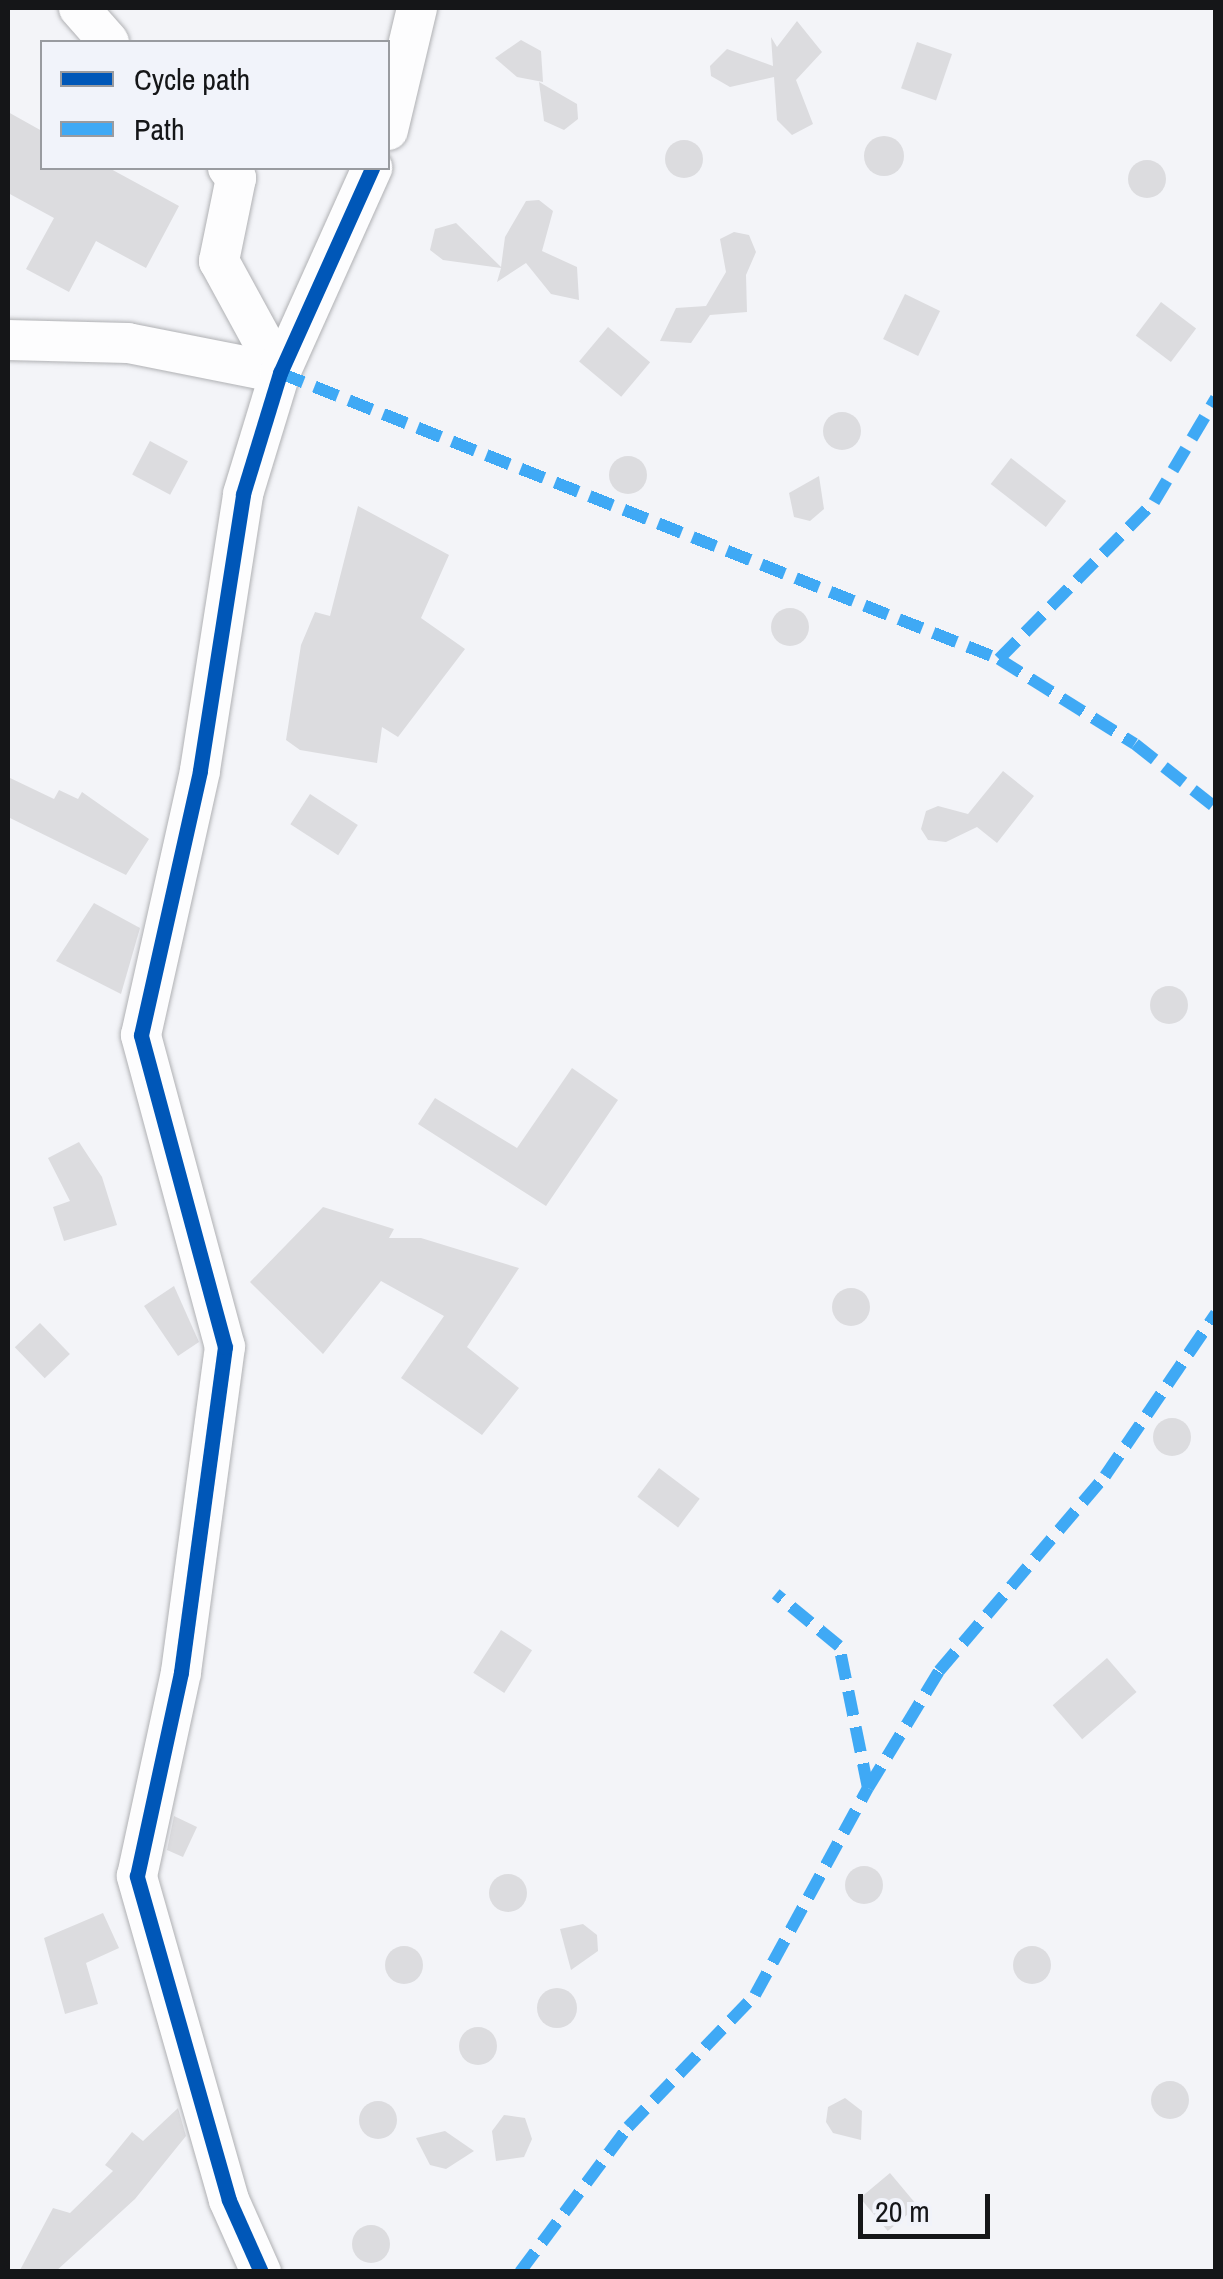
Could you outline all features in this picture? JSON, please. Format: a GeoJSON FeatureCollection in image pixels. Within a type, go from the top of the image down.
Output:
{"type":"FeatureCollection","features":[{"type":"Feature","properties":{"kind":"street"},"geometry":{"type":"LineString","coordinates":[[79,8],[107,40]]}},
{"type":"Feature","properties":{"kind":"street"},"geometry":{"type":"LineString","coordinates":[[390,122],[417,8]]}},
{"type":"Feature","properties":{"kind":"street"},"geometry":{"type":"LineString","coordinates":[[230,170],[236,178],[219,262],[280,373]]}},
{"type":"Feature","properties":{"kind":"street"},"geometry":{"type":"LineString","coordinates":[[261,2272],[229,2200],[137,1876],[181,1672],[224,1347],[141,1035],[200,770],[243,494],[280,373],[371,170]]}},
{"type":"Feature","properties":{"kind":"street"},"geometry":{"type":"LineString","coordinates":[[8,340],[128,342],[280,373]]}},
{"type":"Feature","properties":{"kind":"building"},"geometry":{"type":"Polygon","coordinates":[[[797,21],[822,52],[796,80],[813,124],[792,135],[777,120],[774,77],[730,87],[711,76],[710,66],[727,49],[773,66],[771,37],[777,47],[797,21]]]}},
{"type":"Feature","properties":{"kind":"building"},"geometry":{"type":"Polygon","coordinates":[[[521,40],[541,51],[543,82],[517,77],[495,58],[521,40]]]}},
{"type":"Feature","properties":{"kind":"building"},"geometry":{"type":"Polygon","coordinates":[[[917,42],[952,54],[936,100],[901,88],[917,42]]]}},
{"type":"Feature","properties":{"kind":"building"},"geometry":{"type":"Polygon","coordinates":[[[539,82],[577,104],[578,119],[564,130],[544,121],[539,82]]]}},
{"type":"Feature","properties":{"kind":"building"},"geometry":{"type":"Polygon","coordinates":[[[8,112],[40,130],[40,170],[113,170],[179,206],[146,268],[96,241],[69,292],[26,269],[54,218],[8,193],[8,112]]]}},
{"type":"Feature","properties":{"kind":"building"},"geometry":{"type":"Polygon","coordinates":[[[884,136],[898,142],[904,156],[898,170],[884,176],[870,170],[864,156],[870,142],[884,136]]]}},
{"type":"Feature","properties":{"kind":"building"},"geometry":{"type":"Polygon","coordinates":[[[684,140],[697,146],[703,159],[697,172],[684,178],[671,172],[665,159],[671,146],[684,140]]]}},
{"type":"Feature","properties":{"kind":"building"},"geometry":{"type":"Polygon","coordinates":[[[1147,160],[1160,166],[1166,179],[1160,192],[1147,198],[1134,192],[1128,179],[1134,166],[1147,160]]]}},
{"type":"Feature","properties":{"kind":"building"},"geometry":{"type":"Polygon","coordinates":[[[539,200],[553,211],[542,251],[577,267],[579,300],[551,294],[526,263],[497,282],[501,268],[443,260],[430,250],[435,229],[456,223],[501,267],[505,237],[526,201],[539,200]]]}},
{"type":"Feature","properties":{"kind":"building"},"geometry":{"type":"Polygon","coordinates":[[[734,232],[749,235],[756,252],[746,275],[747,312],[710,315],[691,343],[660,341],[676,308],[706,306],[726,272],[720,239],[734,232]]]}},
{"type":"Feature","properties":{"kind":"building"},"geometry":{"type":"Polygon","coordinates":[[[905,294],[940,311],[918,356],[883,339],[905,294]]]}},
{"type":"Feature","properties":{"kind":"building"},"geometry":{"type":"Polygon","coordinates":[[[1161,302],[1196,328],[1171,362],[1136,336],[1161,302]]]}},
{"type":"Feature","properties":{"kind":"building"},"geometry":{"type":"Polygon","coordinates":[[[608,327],[650,362],[621,397],[579,361],[608,327]]]}},
{"type":"Feature","properties":{"kind":"building"},"geometry":{"type":"Polygon","coordinates":[[[842,412],[855,418],[861,431],[855,444],[842,450],[829,444],[823,431],[829,418],[842,412]]]}},
{"type":"Feature","properties":{"kind":"building"},"geometry":{"type":"Polygon","coordinates":[[[150,441],[188,461],[170,495],[132,475],[150,441]]]}},
{"type":"Feature","properties":{"kind":"building"},"geometry":{"type":"Polygon","coordinates":[[[628,456],[641,462],[647,475],[641,488],[628,494],[615,488],[609,475],[615,462],[628,456]]]}},
{"type":"Feature","properties":{"kind":"building"},"geometry":{"type":"Polygon","coordinates":[[[1011,458],[1066,501],[1046,527],[991,484],[1011,458]]]}},
{"type":"Feature","properties":{"kind":"building"},"geometry":{"type":"Polygon","coordinates":[[[819,476],[824,509],[810,521],[794,517],[789,493],[819,476]]]}},
{"type":"Feature","properties":{"kind":"building"},"geometry":{"type":"Polygon","coordinates":[[[358,506],[449,555],[421,618],[465,649],[398,737],[382,727],[377,763],[300,750],[286,740],[301,645],[315,612],[330,616],[358,506]]]}},
{"type":"Feature","properties":{"kind":"building"},"geometry":{"type":"Polygon","coordinates":[[[790,608],[803,614],[809,627],[803,640],[790,646],[777,640],[771,627],[777,614],[790,608]]]}},
{"type":"Feature","properties":{"kind":"building"},"geometry":{"type":"Polygon","coordinates":[[[1003,771],[1034,796],[997,843],[977,827],[946,842],[928,840],[921,829],[926,811],[938,806],[968,814],[1003,771]]]}},
{"type":"Feature","properties":{"kind":"building"},"geometry":{"type":"Polygon","coordinates":[[[8,777],[54,799],[59,790],[78,799],[82,792],[149,839],[126,875],[8,817],[8,777]]]}},
{"type":"Feature","properties":{"kind":"building"},"geometry":{"type":"Polygon","coordinates":[[[310,794],[358,825],[338,855],[290,824],[310,794]]]}},
{"type":"Feature","properties":{"kind":"building"},"geometry":{"type":"Polygon","coordinates":[[[94,903],[140,928],[121,994],[56,961],[94,903]]]}},
{"type":"Feature","properties":{"kind":"building"},"geometry":{"type":"Polygon","coordinates":[[[1169,986],[1182,992],[1188,1005],[1182,1018],[1169,1024],[1156,1018],[1150,1005],[1156,992],[1169,986]]]}},
{"type":"Feature","properties":{"kind":"building"},"geometry":{"type":"Polygon","coordinates":[[[572,1068],[618,1100],[546,1206],[418,1124],[435,1098],[517,1148],[572,1068]]]}},
{"type":"Feature","properties":{"kind":"building"},"geometry":{"type":"Polygon","coordinates":[[[79,1142],[102,1177],[117,1225],[64,1241],[53,1207],[70,1201],[48,1158],[79,1142]]]}},
{"type":"Feature","properties":{"kind":"building"},"geometry":{"type":"Polygon","coordinates":[[[323,1207],[394,1229],[389,1238],[421,1238],[519,1268],[467,1347],[519,1388],[482,1435],[401,1378],[444,1316],[381,1281],[323,1354],[250,1282],[323,1207]]]}},
{"type":"Feature","properties":{"kind":"building"},"geometry":{"type":"Polygon","coordinates":[[[174,1286],[199,1342],[178,1356],[144,1306],[174,1286]]]}},
{"type":"Feature","properties":{"kind":"building"},"geometry":{"type":"Polygon","coordinates":[[[851,1288],[864,1294],[870,1307],[864,1320],[851,1326],[838,1320],[832,1307],[838,1294],[851,1288]]]}},
{"type":"Feature","properties":{"kind":"building"},"geometry":{"type":"Polygon","coordinates":[[[40,1323],[70,1354],[45,1378],[15,1347],[40,1323]]]}},
{"type":"Feature","properties":{"kind":"building"},"geometry":{"type":"Polygon","coordinates":[[[1172,1418],[1185,1424],[1191,1437],[1185,1450],[1172,1456],[1159,1450],[1153,1437],[1159,1424],[1172,1418]]]}},
{"type":"Feature","properties":{"kind":"building"},"geometry":{"type":"Polygon","coordinates":[[[659,1468],[700,1499],[678,1527],[637,1497],[659,1468]]]}},
{"type":"Feature","properties":{"kind":"building"},"geometry":{"type":"Polygon","coordinates":[[[501,1630],[532,1650],[504,1693],[473,1673],[501,1630]]]}},
{"type":"Feature","properties":{"kind":"building"},"geometry":{"type":"Polygon","coordinates":[[[1107,1658],[1137,1692],[1082,1739],[1053,1705],[1107,1658]]]}},
{"type":"Feature","properties":{"kind":"building"},"geometry":{"type":"Polygon","coordinates":[[[174,1816],[197,1827],[183,1857],[167,1850],[174,1816]]]}},
{"type":"Feature","properties":{"kind":"building"},"geometry":{"type":"Polygon","coordinates":[[[864,1866],[877,1872],[883,1885],[877,1898],[864,1904],[851,1898],[845,1885],[851,1872],[864,1866]]]}},
{"type":"Feature","properties":{"kind":"building"},"geometry":{"type":"Polygon","coordinates":[[[508,1874],[521,1880],[527,1893],[521,1906],[508,1912],[495,1906],[489,1893],[495,1880],[508,1874]]]}},
{"type":"Feature","properties":{"kind":"building"},"geometry":{"type":"Polygon","coordinates":[[[103,1913],[119,1948],[86,1963],[98,2004],[65,2014],[44,1938],[103,1913]]]}},
{"type":"Feature","properties":{"kind":"building"},"geometry":{"type":"Polygon","coordinates":[[[583,1924],[597,1935],[598,1951],[571,1970],[560,1929],[583,1924]]]}},
{"type":"Feature","properties":{"kind":"building"},"geometry":{"type":"Polygon","coordinates":[[[404,1946],[417,1952],[423,1965],[417,1978],[404,1984],[391,1978],[385,1965],[391,1952],[404,1946]]]}},
{"type":"Feature","properties":{"kind":"building"},"geometry":{"type":"Polygon","coordinates":[[[1032,1946],[1045,1952],[1051,1965],[1045,1978],[1032,1984],[1019,1978],[1013,1965],[1019,1952],[1032,1946]]]}},
{"type":"Feature","properties":{"kind":"building"},"geometry":{"type":"Polygon","coordinates":[[[557,1988],[571,1994],[577,2008],[571,2022],[557,2028],[543,2022],[537,2008],[543,1994],[557,1988]]]}},
{"type":"Feature","properties":{"kind":"building"},"geometry":{"type":"Polygon","coordinates":[[[478,2027],[492,2032],[497,2046],[492,2060],[478,2065],[464,2060],[459,2046],[464,2032],[478,2027]]]}},
{"type":"Feature","properties":{"kind":"building"},"geometry":{"type":"Polygon","coordinates":[[[1170,2081],[1183,2087],[1189,2100],[1183,2113],[1170,2119],[1157,2113],[1151,2100],[1157,2087],[1170,2081]]]}},
{"type":"Feature","properties":{"kind":"building"},"geometry":{"type":"Polygon","coordinates":[[[845,2098],[862,2111],[861,2140],[833,2133],[826,2122],[828,2107],[845,2098]]]}},
{"type":"Feature","properties":{"kind":"building"},"geometry":{"type":"Polygon","coordinates":[[[378,2101],[392,2106],[397,2120],[392,2134],[378,2139],[364,2134],[359,2120],[364,2106],[378,2101]]]}},
{"type":"Feature","properties":{"kind":"building"},"geometry":{"type":"Polygon","coordinates":[[[178,2108],[186,2136],[135,2199],[55,2272],[19,2272],[53,2208],[70,2213],[113,2171],[105,2165],[132,2132],[143,2141],[178,2108]]]}},
{"type":"Feature","properties":{"kind":"building"},"geometry":{"type":"Polygon","coordinates":[[[504,2115],[525,2118],[532,2139],[524,2157],[496,2161],[492,2131],[504,2115]]]}},
{"type":"Feature","properties":{"kind":"building"},"geometry":{"type":"Polygon","coordinates":[[[445,2131],[474,2151],[446,2169],[430,2165],[416,2138],[445,2131]]]}},
{"type":"Feature","properties":{"kind":"building"},"geometry":{"type":"Polygon","coordinates":[[[890,2173],[918,2206],[888,2231],[860,2198],[890,2173]]]}},
{"type":"Feature","properties":{"kind":"building"},"geometry":{"type":"Polygon","coordinates":[[[371,2225],[384,2231],[390,2244],[384,2257],[371,2263],[358,2257],[352,2244],[358,2231],[371,2225]]]}},
{"type":"Feature","properties":{"kind":"marked path"},"geometry":{"type":"LineString","coordinates":[[280,373],[999,659],[1154,502],[1216,398]]}},
{"type":"Feature","properties":{"kind":"marked path"},"geometry":{"type":"LineString","coordinates":[[999,659],[1135,744],[1216,808]]}},
{"type":"Feature","properties":{"kind":"marked path"},"geometry":{"type":"LineString","coordinates":[[868,1788],[939,1671],[1105,1476],[1216,1313]]}},
{"type":"Feature","properties":{"kind":"marked path"},"geometry":{"type":"LineString","coordinates":[[520,2272],[628,2127],[755,1995],[868,1788],[839,1646],[776,1594]]}},
{"type":"Feature","properties":{"kind":"cycle path"},"geometry":{"type":"LineString","coordinates":[[261,2272],[229,2200],[137,1876],[181,1672],[225,1347],[141,1035],[200,770],[243,494],[280,373],[371,170]]}}]}
